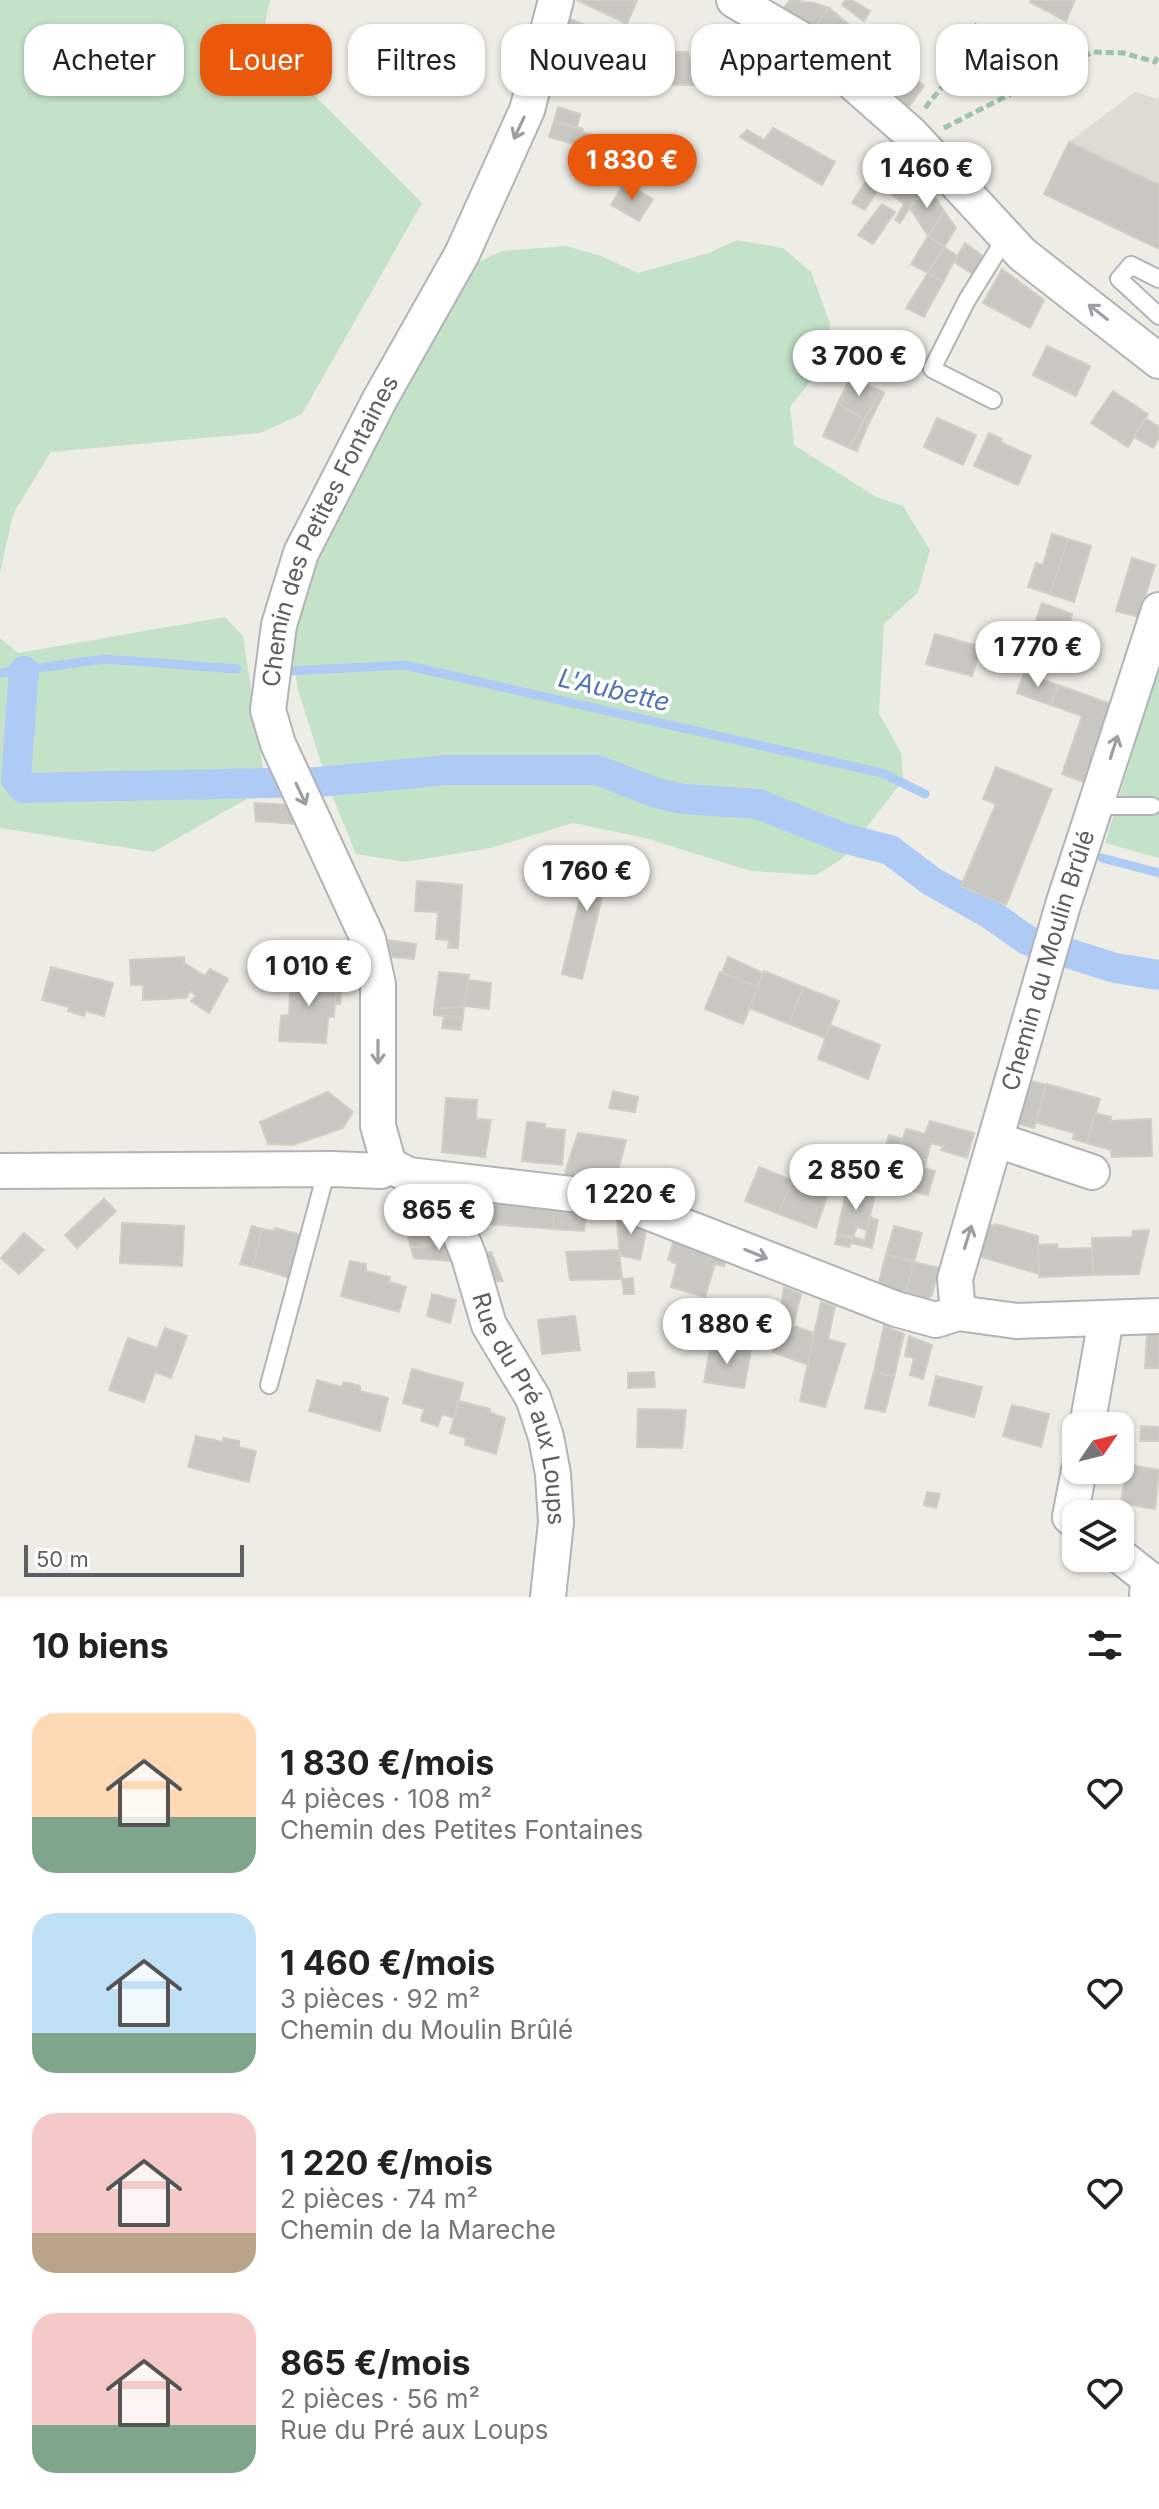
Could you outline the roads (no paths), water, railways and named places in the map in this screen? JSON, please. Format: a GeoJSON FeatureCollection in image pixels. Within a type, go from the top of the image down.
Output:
{"type":"FeatureCollection","features":[{"type":"Feature","properties":{"kind":"street","name":"Chemin des Petites Fontaines"},"geometry":{"type":"LineString","coordinates":[[389,1165],[378,1126],[378,984],[368,939],[278,744],[268,710],[279,625],[301,553],[380,399],[462,254],[527,110],[556,0]]}},
{"type":"Feature","properties":{"kind":"street"},"geometry":{"type":"LineString","coordinates":[[734,0],[809,44],[914,137],[1022,254],[1159,361]]}},
{"type":"Feature","properties":{"kind":"street","name":"Chemin du Moulin Brûlé"},"geometry":{"type":"LineString","coordinates":[[958,1313],[955,1279],[1063,905],[1159,610]]}},
{"type":"Feature","properties":{"kind":"street"},"geometry":{"type":"LineString","coordinates":[[997,1140],[1092,1172]]}},
{"type":"Feature","properties":{"kind":"street"},"geometry":{"type":"LineString","coordinates":[[0,1171],[381,1171],[389,1165],[409,1175],[614,1199],[896,1309],[936,1320],[958,1313],[1016,1321],[1159,1316]]}},
{"type":"Feature","properties":{"kind":"street","name":"Rue du Pré aux Loups"},"geometry":{"type":"LineString","coordinates":[[438,1179],[469,1257],[489,1325],[533,1398],[546,1437],[553,1474],[556,1522],[548,1597]]}},
{"type":"Feature","properties":{"kind":"street"},"geometry":{"type":"LineString","coordinates":[[1089,1412],[1106,1319]]}},
{"type":"Feature","properties":{"kind":"street"},"geometry":{"type":"LineString","coordinates":[[1134,1567],[1148,1578],[1147,1597]]}},
{"type":"Feature","properties":{"kind":"lane"},"geometry":{"type":"LineString","coordinates":[[993,400],[932,369],[967,300],[1006,237]]}},
{"type":"Feature","properties":{"kind":"lane"},"geometry":{"type":"LineString","coordinates":[[1159,279],[1131,265],[1119,279],[1159,316]]}},
{"type":"Feature","properties":{"kind":"lane"},"geometry":{"type":"LineString","coordinates":[[1095,806],[1152,806]]}},
{"type":"Feature","properties":{"kind":"lane"},"geometry":{"type":"LineString","coordinates":[[269,1385],[327,1169]]}},
{"type":"Feature","properties":{"kind":"waterway","name":"L'Aubette"},"geometry":{"type":"LineString","coordinates":[[0,673],[105,659],[237,669]]}},
{"type":"Feature","properties":{"kind":"waterway","name":"L'Aubette"},"geometry":{"type":"LineString","coordinates":[[288,671],[404,665],[882,773],[925,794]]}},
{"type":"Feature","properties":{"kind":"waterway"},"geometry":{"type":"LineString","coordinates":[[24,671],[16,779],[23,788],[318,782],[448,770],[597,770],[656,793],[683,799],[758,804],[843,838],[890,850],[931,881],[990,914],[1027,940],[1115,968],[1159,975]]}},
{"type":"Feature","properties":{"kind":"waterway","name":"L'Aubette"},"geometry":{"type":"LineString","coordinates":[[1102,858],[1159,873]]}}]}
